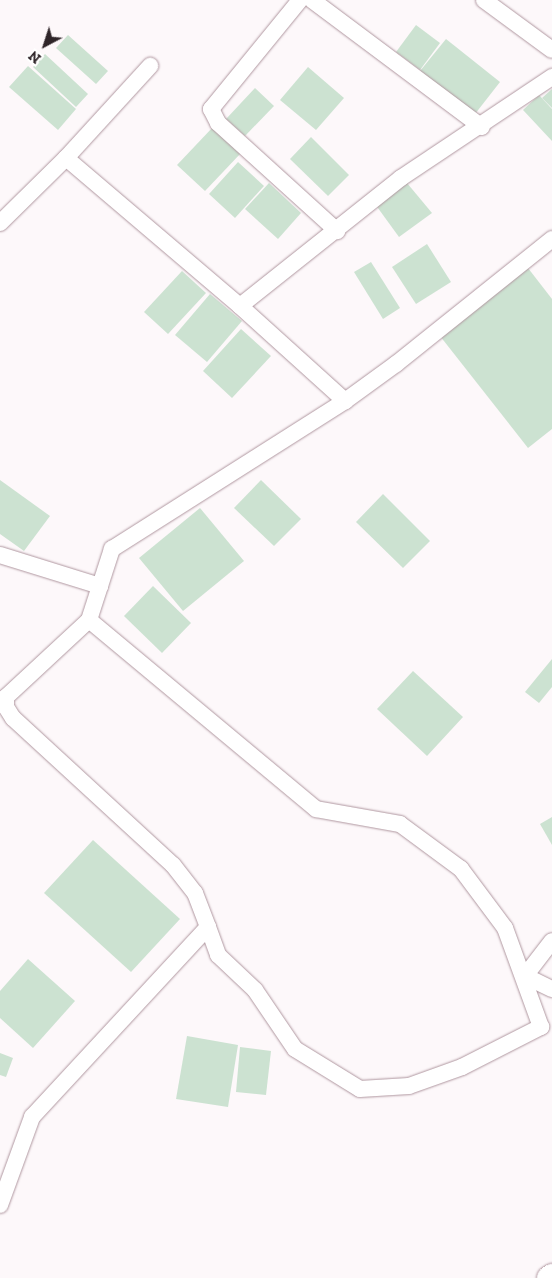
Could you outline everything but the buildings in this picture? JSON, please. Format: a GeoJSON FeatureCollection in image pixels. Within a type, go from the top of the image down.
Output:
{"type":"FeatureCollection","features":[{"type":"Feature","properties":{"kind":"street"},"geometry":{"type":"LineString","coordinates":[[300,0],[276,34],[211,109],[218,123],[336,231]]}},
{"type":"Feature","properties":{"kind":"street"},"geometry":{"type":"LineString","coordinates":[[312,0],[482,127]]}},
{"type":"Feature","properties":{"kind":"street"},"geometry":{"type":"LineString","coordinates":[[484,0],[552,50]]}},
{"type":"Feature","properties":{"kind":"street"},"geometry":{"type":"LineString","coordinates":[[0,223],[66,158],[150,66]]}},
{"type":"Feature","properties":{"kind":"street"},"geometry":{"type":"LineString","coordinates":[[240,306],[401,178],[482,127],[552,76]]}},
{"type":"Feature","properties":{"kind":"street"},"geometry":{"type":"LineString","coordinates":[[66,158],[240,306],[345,401]]}},
{"type":"Feature","properties":{"kind":"street"},"geometry":{"type":"LineString","coordinates":[[89,620],[316,809],[400,824],[461,869],[505,928],[546,1032],[409,1086],[360,1089],[295,1049],[255,990],[218,955],[195,893],[173,865],[13,718],[6,707],[3,696],[89,620],[112,548],[345,401],[396,364],[552,240]]}},
{"type":"Feature","properties":{"kind":"street"},"geometry":{"type":"LineString","coordinates":[[0,555],[100,586]]}},
{"type":"Feature","properties":{"kind":"street"},"geometry":{"type":"LineString","coordinates":[[0,1205],[32,1117],[208,927]]}},
{"type":"Feature","properties":{"kind":"street"},"geometry":{"type":"LineString","coordinates":[[525,976],[552,941]]}},
{"type":"Feature","properties":{"kind":"street"},"geometry":{"type":"LineString","coordinates":[[525,976],[552,989]]}}]}
